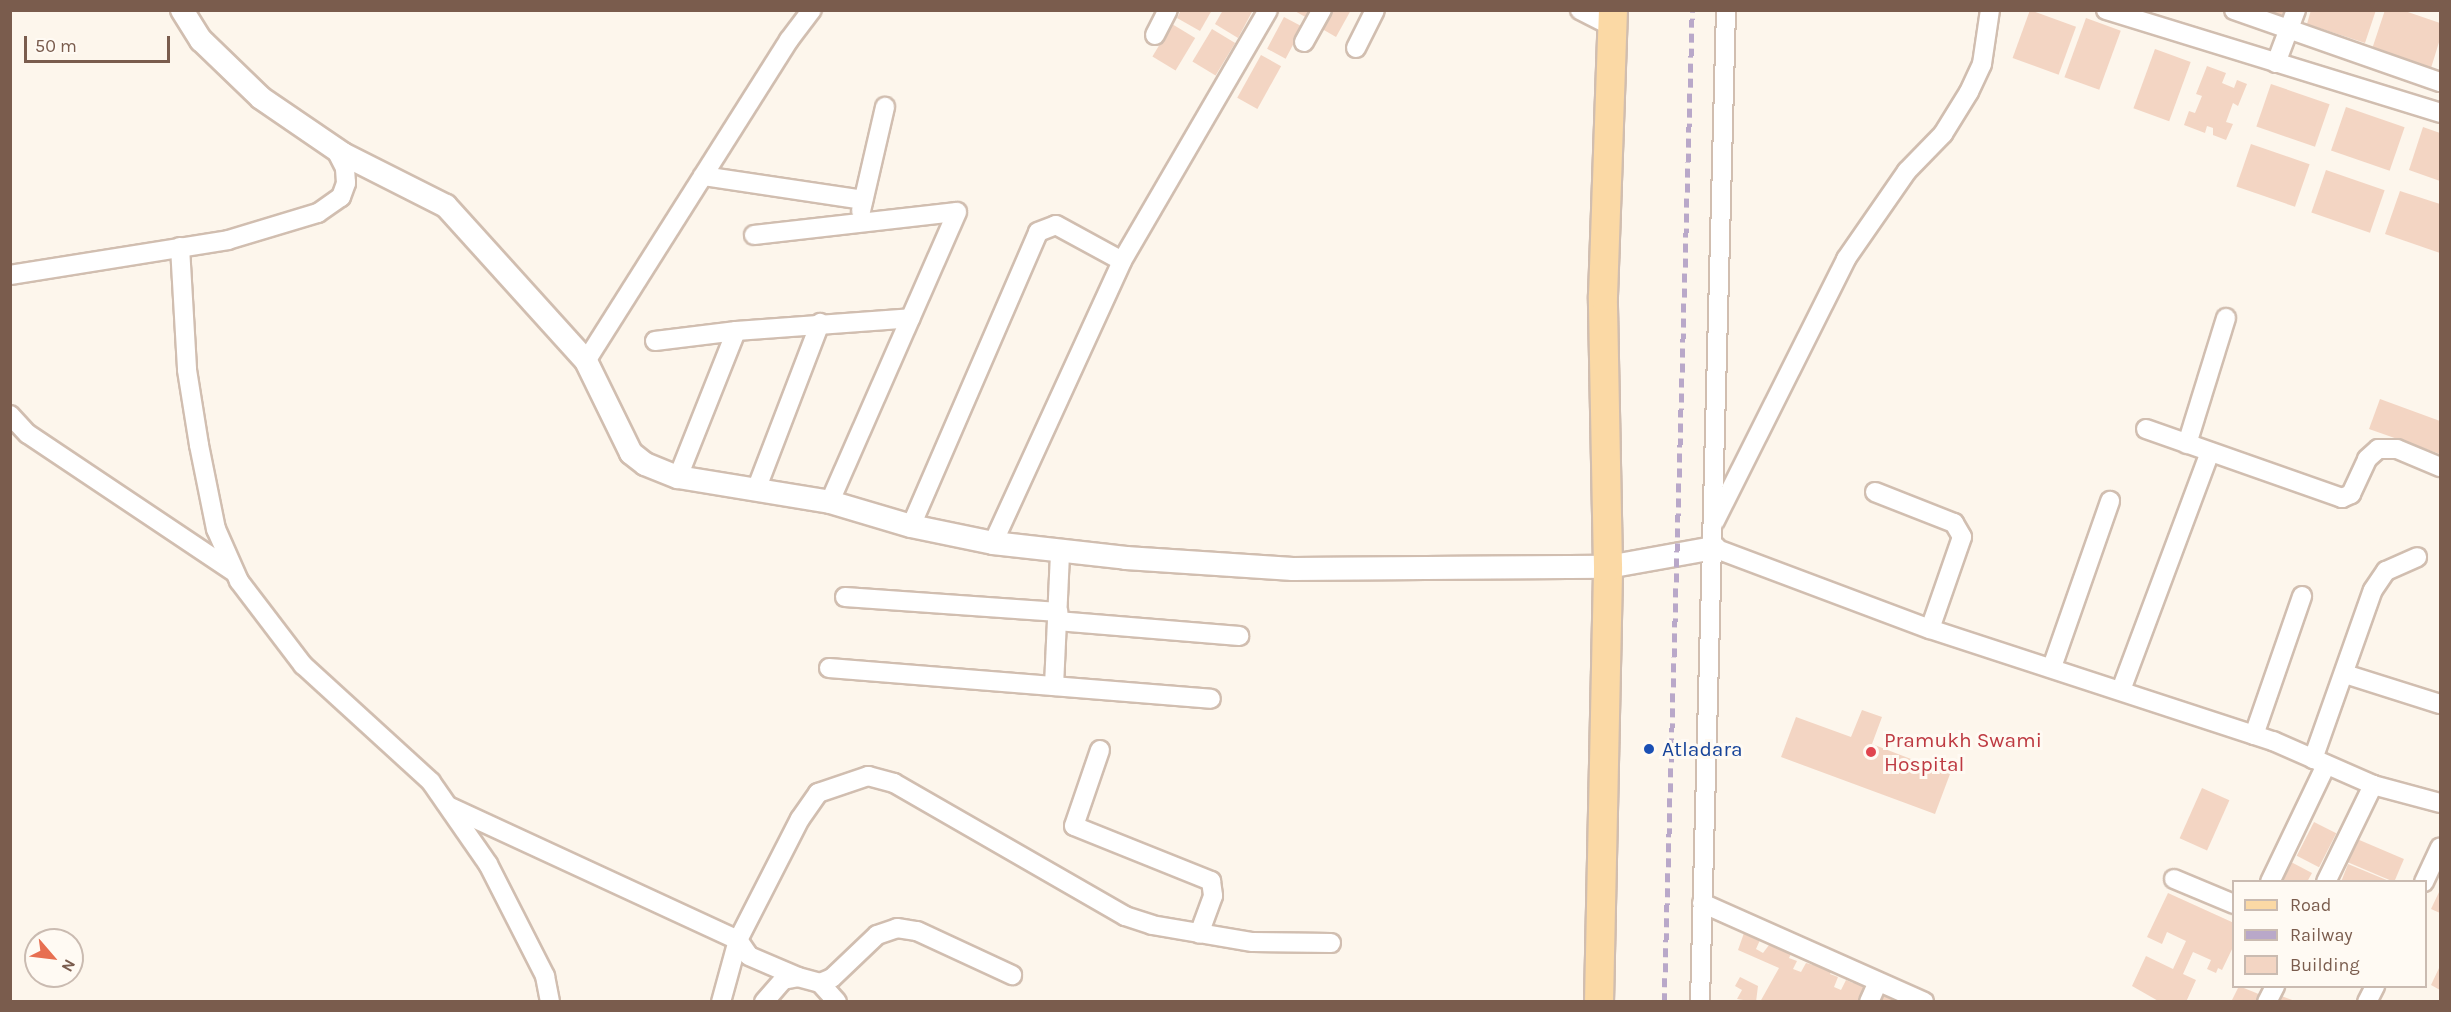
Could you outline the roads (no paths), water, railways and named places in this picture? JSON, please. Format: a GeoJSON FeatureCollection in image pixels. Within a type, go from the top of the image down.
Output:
{"type":"FeatureCollection","features":[{"type":"Feature","properties":{"kind":"main road"},"geometry":{"type":"LineString","coordinates":[[1599,1002],[1608,567],[1603,296],[1613,18]]}},
{"type":"Feature","properties":{"kind":"street"},"geometry":{"type":"LineString","coordinates":[[182,10],[201,40],[233,75],[335,148],[446,206],[586,361],[631,453],[645,464],[678,477],[830,502],[912,526],[993,543],[1060,552],[1293,569],[1608,567],[1713,537],[1930,629],[2052,667],[2254,735],[2373,785],[2440,801]]}},
{"type":"Feature","properties":{"kind":"street"},"geometry":{"type":"LineString","coordinates":[[586,361],[789,40],[812,10]]}},
{"type":"Feature","properties":{"kind":"street"},"geometry":{"type":"LineString","coordinates":[[1155,35],[1168,10]]}},
{"type":"Feature","properties":{"kind":"street"},"geometry":{"type":"LineString","coordinates":[[993,543],[1122,261],[1268,10]]}},
{"type":"Feature","properties":{"kind":"street"},"geometry":{"type":"LineString","coordinates":[[1304,42],[1322,10]]}},
{"type":"Feature","properties":{"kind":"street"},"geometry":{"type":"LineString","coordinates":[[1356,48],[1375,10]]}},
{"type":"Feature","properties":{"kind":"street"},"geometry":{"type":"LineString","coordinates":[[1580,10],[1613,18]]}},
{"type":"Feature","properties":{"kind":"street"},"geometry":{"type":"LineString","coordinates":[[1700,1002],[1726,10]]}},
{"type":"Feature","properties":{"kind":"street"},"geometry":{"type":"LineString","coordinates":[[1713,537],[1846,259],[1907,171],[1943,134],[1969,92],[1982,64],[1990,10]]}},
{"type":"Feature","properties":{"kind":"street"},"geometry":{"type":"LineString","coordinates":[[2106,10],[2440,113]]}},
{"type":"Feature","properties":{"kind":"street"},"geometry":{"type":"LineString","coordinates":[[2234,10],[2440,82]]}},
{"type":"Feature","properties":{"kind":"street"},"geometry":{"type":"LineString","coordinates":[[2276,63],[2296,10]]}},
{"type":"Feature","properties":{"kind":"street"},"geometry":{"type":"LineString","coordinates":[[858,223],[885,107]]}},
{"type":"Feature","properties":{"kind":"street"},"geometry":{"type":"LineString","coordinates":[[10,275],[228,240],[318,213],[341,197],[346,183],[345,168],[335,148]]}},
{"type":"Feature","properties":{"kind":"street"},"geometry":{"type":"LineString","coordinates":[[703,176],[863,200]]}},
{"type":"Feature","properties":{"kind":"street"},"geometry":{"type":"LineString","coordinates":[[754,236],[957,212],[830,502]]}},
{"type":"Feature","properties":{"kind":"street"},"geometry":{"type":"LineString","coordinates":[[912,526],[1038,232],[1056,225],[1122,261]]}},
{"type":"Feature","properties":{"kind":"street"},"geometry":{"type":"LineString","coordinates":[[180,247],[188,370],[199,445],[216,529],[234,572],[303,665],[431,782],[488,864],[545,976],[550,1002]]}},
{"type":"Feature","properties":{"kind":"street"},"geometry":{"type":"LineString","coordinates":[[655,341],[820,323],[911,318]]}},
{"type":"Feature","properties":{"kind":"street"},"geometry":{"type":"LineString","coordinates":[[2187,444],[2226,318]]}},
{"type":"Feature","properties":{"kind":"street"},"geometry":{"type":"LineString","coordinates":[[756,490],[820,323]]}},
{"type":"Feature","properties":{"kind":"street"},"geometry":{"type":"LineString","coordinates":[[678,477],[736,331]]}},
{"type":"Feature","properties":{"kind":"street"},"geometry":{"type":"LineString","coordinates":[[10,415],[28,434],[234,572]]}},
{"type":"Feature","properties":{"kind":"street"},"geometry":{"type":"LineString","coordinates":[[2146,429],[2342,498],[2350,494],[2367,459],[2378,449],[2397,449],[2440,467]]}},
{"type":"Feature","properties":{"kind":"street"},"geometry":{"type":"LineString","coordinates":[[2121,690],[2210,452]]}},
{"type":"Feature","properties":{"kind":"street"},"geometry":{"type":"LineString","coordinates":[[1875,492],[1954,523],[1962,537],[1930,629]]}},
{"type":"Feature","properties":{"kind":"street"},"geometry":{"type":"LineString","coordinates":[[2052,667],[2110,501]]}},
{"type":"Feature","properties":{"kind":"street"},"geometry":{"type":"LineString","coordinates":[[1054,686],[1060,552]]}},
{"type":"Feature","properties":{"kind":"street"},"geometry":{"type":"LineString","coordinates":[[2271,880],[2320,762],[2345,674],[2373,590],[2386,571],[2417,557]]}},
{"type":"Feature","properties":{"kind":"street"},"geometry":{"type":"LineString","coordinates":[[2254,735],[2302,596]]}},
{"type":"Feature","properties":{"kind":"street"},"geometry":{"type":"LineString","coordinates":[[845,597],[1058,616],[1239,636]]}},
{"type":"Feature","properties":{"kind":"street"},"geometry":{"type":"LineString","coordinates":[[829,668],[1211,699]]}},
{"type":"Feature","properties":{"kind":"street"},"geometry":{"type":"LineString","coordinates":[[2345,674],[2440,704]]}},
{"type":"Feature","properties":{"kind":"street"},"geometry":{"type":"LineString","coordinates":[[1100,750],[1074,826],[1211,881],[1213,896],[1199,934]]}},
{"type":"Feature","properties":{"kind":"street"},"geometry":{"type":"LineString","coordinates":[[721,1002],[738,940],[800,819],[818,793],[868,776],[894,783],[1125,915],[1199,934],[1253,942],[1330,944]]}},
{"type":"Feature","properties":{"kind":"street"},"geometry":{"type":"LineString","coordinates":[[2327,880],[2373,785]]}},
{"type":"Feature","properties":{"kind":"street"},"geometry":{"type":"LineString","coordinates":[[448,807],[738,940],[748,956],[798,977],[820,983],[837,1002]]}},
{"type":"Feature","properties":{"kind":"street"},"geometry":{"type":"LineString","coordinates":[[2425,880],[2440,848]]}},
{"type":"Feature","properties":{"kind":"street"},"geometry":{"type":"LineString","coordinates":[[2174,879],[2232,903]]}},
{"type":"Feature","properties":{"kind":"street"},"geometry":{"type":"LineString","coordinates":[[1702,903],[1924,1002]]}},
{"type":"Feature","properties":{"kind":"street"},"geometry":{"type":"LineString","coordinates":[[820,983],[832,978],[877,934],[897,928],[917,931],[1012,975]]}},
{"type":"Feature","properties":{"kind":"street"},"geometry":{"type":"LineString","coordinates":[[764,1002],[783,980],[798,977]]}},
{"type":"Feature","properties":{"kind":"street"},"geometry":{"type":"LineString","coordinates":[[1869,1002],[1878,982]]}},
{"type":"Feature","properties":{"kind":"street"},"geometry":{"type":"LineString","coordinates":[[2267,1002],[2274,988]]}},
{"type":"Feature","properties":{"kind":"street"},"geometry":{"type":"LineString","coordinates":[[2367,1002],[2374,988]]}},
{"type":"Feature","properties":{"kind":"railway"},"geometry":{"type":"LineString","coordinates":[[1664,1002],[1692,10]]}},
{"type":"Feature","properties":{"kind":"place","name":"Atladara"},"geometry":{"type":"Point","coordinates":[1649,749]}},
{"type":"Feature","properties":{"kind":"place","name":"Pramukh Swami Hospital"},"geometry":{"type":"Point","coordinates":[1871,752]}}]}
